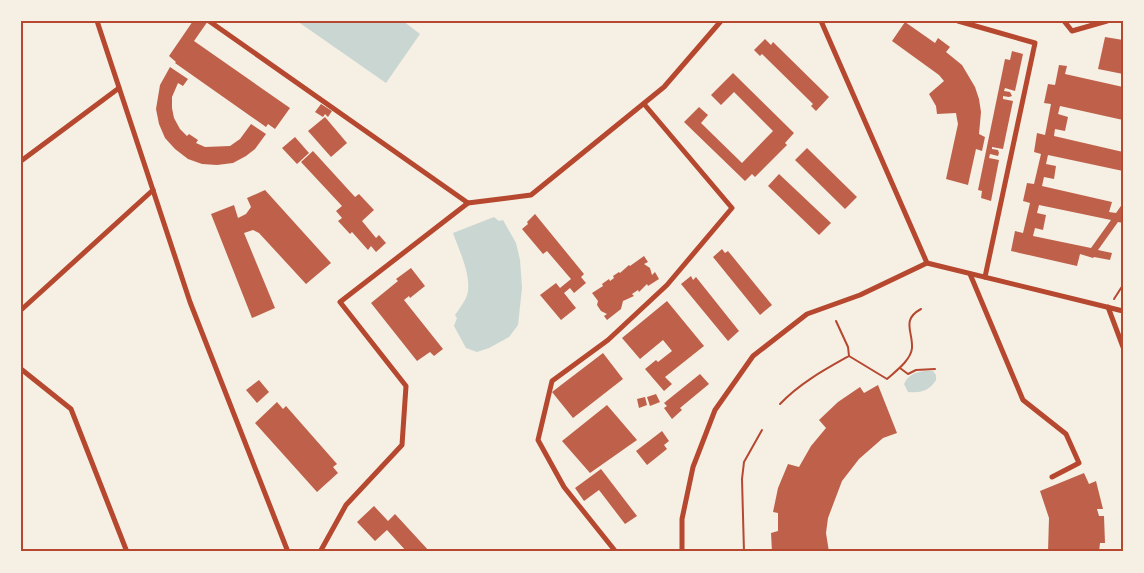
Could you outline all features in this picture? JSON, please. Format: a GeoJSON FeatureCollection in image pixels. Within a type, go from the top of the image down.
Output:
{"type":"FeatureCollection","features":[{"type":"Feature","properties":{"kind":"street"},"geometry":{"type":"LineString","coordinates":[[97,21],[190,302],[288,552]]}},
{"type":"Feature","properties":{"kind":"street"},"geometry":{"type":"LineString","coordinates":[[210,21],[468,203]]}},
{"type":"Feature","properties":{"kind":"street"},"geometry":{"type":"LineString","coordinates":[[320,552],[346,505],[402,445],[406,386],[340,302],[468,203],[530,195],[664,87],[721,21]]}},
{"type":"Feature","properties":{"kind":"street"},"geometry":{"type":"LineString","coordinates":[[821,21],[927,263]]}},
{"type":"Feature","properties":{"kind":"street"},"geometry":{"type":"LineString","coordinates":[[958,21],[1035,43],[985,277]]}},
{"type":"Feature","properties":{"kind":"street"},"geometry":{"type":"LineString","coordinates":[[1064,21],[1072,31],[1107,21]]}},
{"type":"Feature","properties":{"kind":"street"},"geometry":{"type":"LineString","coordinates":[[21,161],[119,88]]}},
{"type":"Feature","properties":{"kind":"street"},"geometry":{"type":"LineString","coordinates":[[616,552],[564,487],[538,440],[552,381],[608,340],[667,285],[732,208],[644,104]]}},
{"type":"Feature","properties":{"kind":"street"},"geometry":{"type":"LineString","coordinates":[[21,310],[153,190]]}},
{"type":"Feature","properties":{"kind":"street"},"geometry":{"type":"LineString","coordinates":[[682,552],[682,519],[693,467],[715,410],[753,356],[807,314],[860,295],[927,263],[1123,311]]}},
{"type":"Feature","properties":{"kind":"street"},"geometry":{"type":"LineString","coordinates":[[970,274],[1022,400],[1066,434],[1079,463],[1052,477]]}},
{"type":"Feature","properties":{"kind":"street"},"geometry":{"type":"LineString","coordinates":[[1108,307],[1123,347]]}},
{"type":"Feature","properties":{"kind":"street"},"geometry":{"type":"LineString","coordinates":[[21,369],[71,408],[128,552]]}},
{"type":"Feature","properties":{"kind":"path"},"geometry":{"type":"LineString","coordinates":[[1108,307],[1123,286]]}},
{"type":"Feature","properties":{"kind":"path"},"geometry":{"type":"LineString","coordinates":[[836,321],[850,356],[887,379],[900,368],[910,355],[912,348],[909,330],[910,318],[913,313],[921,309]]}},
{"type":"Feature","properties":{"kind":"path"},"geometry":{"type":"LineString","coordinates":[[780,404],[790,393],[807,380],[850,356]]}},
{"type":"Feature","properties":{"kind":"path"},"geometry":{"type":"LineString","coordinates":[[900,368],[908,374],[916,370],[935,370]]}},
{"type":"Feature","properties":{"kind":"path"},"geometry":{"type":"LineString","coordinates":[[744,552],[742,479],[744,462],[762,430]]}},
{"type":"Feature","properties":{"kind":"shaded area"},"geometry":{"type":"Polygon","coordinates":[[[297,21],[403,21],[420,34],[386,83],[297,21]]]}},
{"type":"Feature","properties":{"kind":"shaded area"},"geometry":{"type":"Polygon","coordinates":[[[494,217],[499,221],[503,220],[516,243],[520,260],[522,288],[518,325],[509,337],[477,352],[466,348],[454,326],[457,318],[455,315],[466,298],[468,283],[465,265],[453,233],[494,217]]]}},
{"type":"Feature","properties":{"kind":"shaded area"},"geometry":{"type":"Polygon","coordinates":[[[933,371],[936,375],[936,380],[933,384],[924,390],[908,392],[904,384],[908,378],[915,373],[933,371]]]}},
{"type":"Feature","properties":{"kind":"building"},"geometry":{"type":"Polygon","coordinates":[[[193,21],[208,21],[194,41],[290,108],[275,129],[268,124],[266,127],[175,63],[169,56],[193,21]]]}},
{"type":"Feature","properties":{"kind":"building"},"geometry":{"type":"Polygon","coordinates":[[[905,22],[935,43],[938,38],[950,47],[946,52],[962,65],[975,87],[981,112],[979,134],[985,137],[982,151],[976,149],[968,185],[946,179],[958,124],[956,113],[937,114],[936,106],[929,94],[944,81],[939,75],[892,41],[905,22]]]}},
{"type":"Feature","properties":{"kind":"building"},"geometry":{"type":"Polygon","coordinates":[[[1105,37],[1123,40],[1123,74],[1098,69],[1105,37]]]}},
{"type":"Feature","properties":{"kind":"building"},"geometry":{"type":"Polygon","coordinates":[[[765,39],[771,45],[773,42],[829,97],[816,111],[811,106],[813,104],[762,54],[760,56],[754,50],[765,39]]]}},
{"type":"Feature","properties":{"kind":"building"},"geometry":{"type":"Polygon","coordinates":[[[1012,51],[1023,54],[1015,91],[1005,88],[1004,91],[1010,92],[1012,96],[1003,96],[1003,99],[1013,101],[1003,149],[992,147],[992,149],[998,150],[999,153],[998,156],[990,154],[989,158],[999,160],[991,201],[981,198],[982,191],[978,190],[1005,59],[1010,60],[1012,51]]]}},
{"type":"Feature","properties":{"kind":"building"},"geometry":{"type":"Polygon","coordinates":[[[1059,65],[1067,66],[1065,74],[1123,87],[1123,120],[1060,106],[1058,114],[1068,117],[1065,131],[1055,129],[1054,136],[1123,152],[1123,171],[1048,155],[1046,164],[1056,166],[1054,179],[1044,177],[1042,186],[1112,202],[1109,212],[1116,213],[1123,203],[1123,223],[1118,222],[1098,250],[1112,253],[1110,260],[1080,254],[1077,266],[1011,251],[1015,231],[1023,233],[1030,203],[1023,201],[1027,183],[1034,184],[1041,154],[1034,152],[1037,133],[1045,135],[1051,104],[1044,103],[1048,84],[1055,85],[1059,65]],[[1039,205],[1037,213],[1046,215],[1043,230],[1035,228],[1033,236],[1091,248],[1111,220],[1039,205]]]}},
{"type":"Feature","properties":{"kind":"building"},"geometry":{"type":"Polygon","coordinates":[[[170,67],[188,79],[183,86],[178,83],[172,97],[174,118],[180,129],[187,136],[189,134],[198,140],[196,143],[205,147],[230,146],[240,139],[251,124],[266,134],[255,149],[233,163],[217,165],[202,164],[188,159],[175,149],[165,138],[159,124],[156,109],[160,85],[170,67]]]}},
{"type":"Feature","properties":{"kind":"building"},"geometry":{"type":"Polygon","coordinates":[[[733,73],[794,133],[785,143],[787,145],[755,177],[752,174],[745,181],[684,122],[699,107],[708,115],[701,123],[742,163],[773,131],[734,92],[721,105],[711,95],[733,73]]]}},
{"type":"Feature","properties":{"kind":"building"},"geometry":{"type":"Polygon","coordinates":[[[321,104],[332,111],[328,117],[325,114],[323,117],[315,112],[321,104]]]}},
{"type":"Feature","properties":{"kind":"building"},"geometry":{"type":"Polygon","coordinates":[[[325,117],[347,143],[331,157],[308,131],[325,117]]]}},
{"type":"Feature","properties":{"kind":"building"},"geometry":{"type":"Polygon","coordinates":[[[295,137],[309,153],[297,164],[282,148],[295,137]]]}},
{"type":"Feature","properties":{"kind":"building"},"geometry":{"type":"Polygon","coordinates":[[[807,148],[857,197],[845,209],[795,160],[807,148]]]}},
{"type":"Feature","properties":{"kind":"building"},"geometry":{"type":"Polygon","coordinates":[[[313,151],[355,197],[359,194],[374,210],[362,221],[376,238],[379,235],[386,243],[376,252],[371,246],[368,250],[352,232],[350,234],[338,221],[342,218],[336,211],[342,206],[301,162],[313,151]]]}},
{"type":"Feature","properties":{"kind":"building"},"geometry":{"type":"Polygon","coordinates":[[[779,174],[831,223],[819,235],[768,186],[779,174]]]}},
{"type":"Feature","properties":{"kind":"building"},"geometry":{"type":"Polygon","coordinates":[[[265,190],[331,263],[306,284],[259,233],[253,230],[244,233],[275,308],[252,318],[211,214],[234,205],[238,218],[246,214],[251,207],[247,198],[265,190]]]}},
{"type":"Feature","properties":{"kind":"building"},"geometry":{"type":"Polygon","coordinates":[[[535,214],[584,274],[581,277],[586,283],[574,293],[570,288],[564,293],[576,308],[561,320],[540,295],[556,283],[560,288],[571,279],[547,251],[543,254],[522,229],[535,214]]]}},
{"type":"Feature","properties":{"kind":"building"},"geometry":{"type":"Polygon","coordinates":[[[722,249],[725,253],[728,251],[772,305],[760,315],[713,257],[722,249]]]}},
{"type":"Feature","properties":{"kind":"building"},"geometry":{"type":"Polygon","coordinates":[[[644,256],[648,262],[644,264],[650,268],[652,275],[655,272],[659,279],[648,286],[647,284],[639,292],[638,290],[632,294],[634,296],[623,301],[621,309],[607,320],[604,316],[607,314],[601,311],[597,305],[598,301],[592,293],[603,286],[602,284],[609,279],[610,281],[614,278],[613,276],[644,256]]]}},
{"type":"Feature","properties":{"kind":"building"},"geometry":{"type":"Polygon","coordinates":[[[411,268],[425,286],[410,298],[409,296],[404,300],[443,349],[434,356],[430,352],[417,361],[371,303],[398,281],[396,279],[411,268]]]}},
{"type":"Feature","properties":{"kind":"building"},"geometry":{"type":"Polygon","coordinates":[[[691,276],[693,280],[696,277],[739,331],[728,341],[681,284],[691,276]]]}},
{"type":"Feature","properties":{"kind":"building"},"geometry":{"type":"Polygon","coordinates":[[[667,301],[704,346],[665,377],[672,384],[664,391],[645,369],[672,351],[663,340],[640,359],[622,338],[667,301]]]}},
{"type":"Feature","properties":{"kind":"building"},"geometry":{"type":"Polygon","coordinates":[[[603,353],[623,379],[573,418],[552,392],[603,353]]]}},
{"type":"Feature","properties":{"kind":"building"},"geometry":{"type":"Polygon","coordinates":[[[700,374],[709,384],[680,408],[682,410],[672,419],[664,408],[667,406],[664,403],[700,374]]]}},
{"type":"Feature","properties":{"kind":"building"},"geometry":{"type":"Polygon","coordinates":[[[259,380],[269,392],[257,403],[246,390],[259,380]]]}},
{"type":"Feature","properties":{"kind":"building"},"geometry":{"type":"Polygon","coordinates":[[[878,385],[897,433],[883,438],[859,459],[842,481],[828,518],[826,533],[829,552],[772,552],[771,533],[778,531],[778,513],[773,512],[778,488],[788,464],[799,467],[811,446],[826,428],[819,420],[838,402],[860,387],[864,393],[878,385]]]}},
{"type":"Feature","properties":{"kind":"building"},"geometry":{"type":"Polygon","coordinates":[[[656,394],[660,402],[650,406],[647,397],[656,394]]]}},
{"type":"Feature","properties":{"kind":"building"},"geometry":{"type":"Polygon","coordinates":[[[645,397],[647,405],[639,408],[637,399],[645,397]]]}},
{"type":"Feature","properties":{"kind":"building"},"geometry":{"type":"Polygon","coordinates":[[[277,402],[283,409],[286,406],[337,464],[333,467],[338,473],[317,492],[255,423],[277,402]]]}},
{"type":"Feature","properties":{"kind":"building"},"geometry":{"type":"Polygon","coordinates":[[[607,405],[637,440],[590,473],[562,441],[607,405]]]}},
{"type":"Feature","properties":{"kind":"building"},"geometry":{"type":"Polygon","coordinates":[[[662,431],[669,441],[664,445],[667,449],[647,465],[636,451],[662,431]]]}},
{"type":"Feature","properties":{"kind":"building"},"geometry":{"type":"Polygon","coordinates":[[[601,469],[637,516],[625,524],[599,490],[584,501],[575,488],[601,469]]]}},
{"type":"Feature","properties":{"kind":"building"},"geometry":{"type":"Polygon","coordinates":[[[1084,473],[1089,484],[1096,481],[1103,509],[1097,509],[1099,516],[1104,516],[1105,543],[1100,543],[1099,552],[1048,552],[1049,518],[1040,491],[1084,473]]]}},
{"type":"Feature","properties":{"kind":"building"},"geometry":{"type":"Polygon","coordinates":[[[374,506],[388,521],[395,514],[430,552],[407,552],[387,530],[375,541],[357,522],[374,506]]]}}]}
